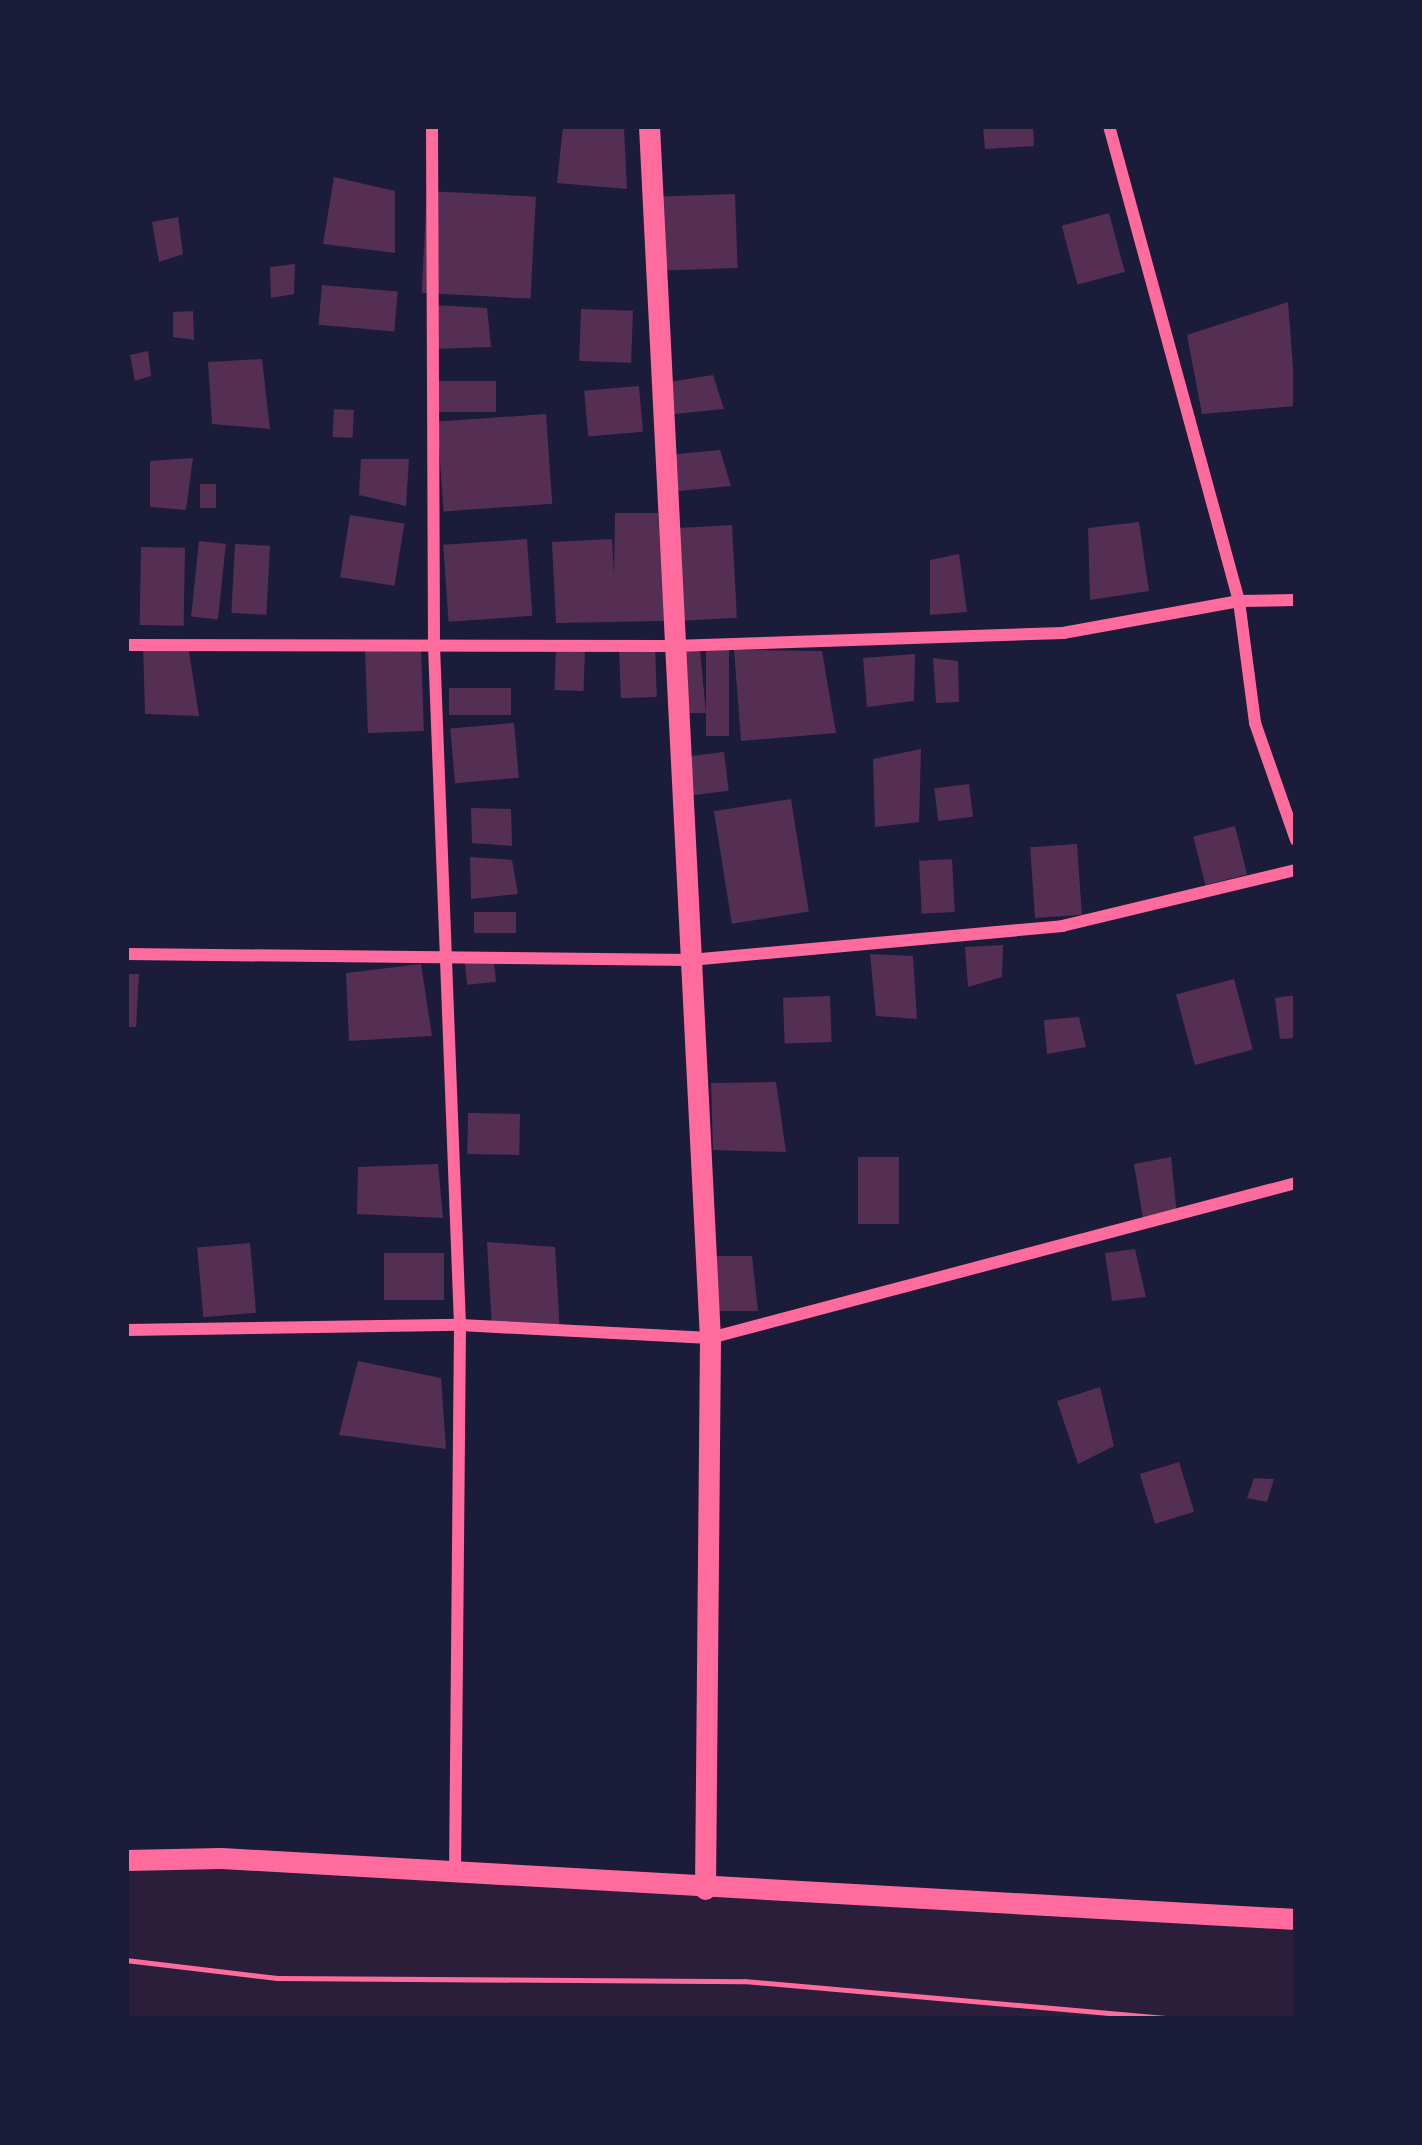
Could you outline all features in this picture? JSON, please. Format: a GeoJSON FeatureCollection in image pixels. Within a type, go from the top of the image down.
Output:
{"type":"FeatureCollection","features":[{"type":"Feature","properties":{"kind":"main road"},"geometry":{"type":"LineString","coordinates":[[649,126],[710,1338],[706,1888]]}},
{"type":"Feature","properties":{"kind":"main road"},"geometry":{"type":"LineString","coordinates":[[126,1860],[1296,1919]]}},
{"type":"Feature","properties":{"kind":"street"},"geometry":{"type":"LineString","coordinates":[[432,126],[434,646],[460,1325],[455,1874]]}},
{"type":"Feature","properties":{"kind":"street"},"geometry":{"type":"LineString","coordinates":[[1108,126],[1239,601],[1255,723],[1296,840]]}},
{"type":"Feature","properties":{"kind":"street"},"geometry":{"type":"LineString","coordinates":[[126,645],[673,646],[1063,634],[1239,601],[1296,600]]}},
{"type":"Feature","properties":{"kind":"street"},"geometry":{"type":"LineString","coordinates":[[126,954],[689,960],[1062,926],[1296,870]]}},
{"type":"Feature","properties":{"kind":"street"},"geometry":{"type":"LineString","coordinates":[[126,1330],[460,1325],[710,1338],[1296,1184]]}},
{"type":"Feature","properties":{"kind":"path"},"geometry":{"type":"LineString","coordinates":[[126,1960],[277,1978],[744,1981],[1182,2019]]}},
{"type":"Feature","properties":{"kind":"shaded area"},"geometry":{"type":"Polygon","coordinates":[[[219,1869],[1296,1919],[1296,2019],[126,2019],[126,1870],[219,1869]]]}},
{"type":"Feature","properties":{"kind":"building"},"geometry":{"type":"Polygon","coordinates":[[[983,126],[1033,126],[1034,146],[985,149],[983,126]]]}},
{"type":"Feature","properties":{"kind":"building"},"geometry":{"type":"Polygon","coordinates":[[[563,127],[624,128],[627,189],[557,183],[563,127]]]}},
{"type":"Feature","properties":{"kind":"building"},"geometry":{"type":"Polygon","coordinates":[[[334,177],[395,191],[395,253],[323,244],[334,177]]]}},
{"type":"Feature","properties":{"kind":"building"},"geometry":{"type":"Polygon","coordinates":[[[427,191],[536,197],[531,299],[422,293],[427,191]]]}},
{"type":"Feature","properties":{"kind":"building"},"geometry":{"type":"Polygon","coordinates":[[[735,194],[738,268],[657,271],[654,197],[735,194]]]}},
{"type":"Feature","properties":{"kind":"building"},"geometry":{"type":"Polygon","coordinates":[[[1109,213],[1125,272],[1077,285],[1062,226],[1109,213]]]}},
{"type":"Feature","properties":{"kind":"building"},"geometry":{"type":"Polygon","coordinates":[[[178,217],[183,254],[159,262],[152,222],[178,217]]]}},
{"type":"Feature","properties":{"kind":"building"},"geometry":{"type":"Polygon","coordinates":[[[295,264],[294,294],[271,298],[270,267],[295,264]]]}},
{"type":"Feature","properties":{"kind":"building"},"geometry":{"type":"Polygon","coordinates":[[[322,285],[398,292],[394,331],[319,325],[322,285]]]}},
{"type":"Feature","properties":{"kind":"building"},"geometry":{"type":"Polygon","coordinates":[[[1288,302],[1296,406],[1202,414],[1187,335],[1288,302]]]}},
{"type":"Feature","properties":{"kind":"building"},"geometry":{"type":"Polygon","coordinates":[[[432,305],[487,308],[491,347],[434,349],[432,305]]]}},
{"type":"Feature","properties":{"kind":"building"},"geometry":{"type":"Polygon","coordinates":[[[581,309],[633,311],[631,363],[579,361],[581,309]]]}},
{"type":"Feature","properties":{"kind":"building"},"geometry":{"type":"Polygon","coordinates":[[[193,311],[194,340],[173,337],[173,312],[193,311]]]}},
{"type":"Feature","properties":{"kind":"building"},"geometry":{"type":"Polygon","coordinates":[[[148,351],[151,376],[135,381],[130,355],[148,351]]]}},
{"type":"Feature","properties":{"kind":"building"},"geometry":{"type":"Polygon","coordinates":[[[262,359],[270,429],[212,424],[208,362],[262,359]]]}},
{"type":"Feature","properties":{"kind":"building"},"geometry":{"type":"Polygon","coordinates":[[[713,375],[724,409],[664,415],[663,383],[713,375]]]}},
{"type":"Feature","properties":{"kind":"building"},"geometry":{"type":"Polygon","coordinates":[[[436,381],[496,381],[496,412],[436,412],[436,381]]]}},
{"type":"Feature","properties":{"kind":"building"},"geometry":{"type":"Polygon","coordinates":[[[639,386],[643,432],[588,437],[584,391],[639,386]]]}},
{"type":"Feature","properties":{"kind":"building"},"geometry":{"type":"Polygon","coordinates":[[[334,409],[354,410],[353,438],[333,437],[334,409]]]}},
{"type":"Feature","properties":{"kind":"building"},"geometry":{"type":"Polygon","coordinates":[[[546,414],[552,504],[444,511],[437,422],[546,414]]]}},
{"type":"Feature","properties":{"kind":"building"},"geometry":{"type":"Polygon","coordinates":[[[720,450],[731,486],[669,492],[667,455],[720,450]]]}},
{"type":"Feature","properties":{"kind":"building"},"geometry":{"type":"Polygon","coordinates":[[[193,458],[186,510],[150,507],[150,461],[193,458]]]}},
{"type":"Feature","properties":{"kind":"building"},"geometry":{"type":"Polygon","coordinates":[[[361,459],[409,459],[406,506],[359,495],[361,459]]]}},
{"type":"Feature","properties":{"kind":"building"},"geometry":{"type":"Polygon","coordinates":[[[200,484],[216,484],[216,508],[200,508],[200,484]]]}},
{"type":"Feature","properties":{"kind":"building"},"geometry":{"type":"Polygon","coordinates":[[[615,513],[658,513],[664,621],[556,623],[552,542],[612,539],[614,575],[615,513]]]}},
{"type":"Feature","properties":{"kind":"building"},"geometry":{"type":"Polygon","coordinates":[[[350,515],[404,524],[394,586],[340,577],[350,515]]]}},
{"type":"Feature","properties":{"kind":"building"},"geometry":{"type":"Polygon","coordinates":[[[1139,522],[1149,591],[1090,600],[1088,528],[1139,522]]]}},
{"type":"Feature","properties":{"kind":"building"},"geometry":{"type":"Polygon","coordinates":[[[732,525],[737,618],[682,621],[677,528],[732,525]]]}},
{"type":"Feature","properties":{"kind":"building"},"geometry":{"type":"Polygon","coordinates":[[[527,539],[532,616],[449,622],[443,545],[527,539]]]}},
{"type":"Feature","properties":{"kind":"building"},"geometry":{"type":"Polygon","coordinates":[[[199,541],[226,544],[218,619],[191,617],[199,541]]]}},
{"type":"Feature","properties":{"kind":"building"},"geometry":{"type":"Polygon","coordinates":[[[235,544],[270,546],[266,615],[231,613],[235,544]]]}},
{"type":"Feature","properties":{"kind":"building"},"geometry":{"type":"Polygon","coordinates":[[[141,547],[185,548],[184,626],[140,625],[141,547]]]}},
{"type":"Feature","properties":{"kind":"building"},"geometry":{"type":"Polygon","coordinates":[[[959,554],[967,612],[930,615],[930,560],[959,554]]]}},
{"type":"Feature","properties":{"kind":"building"},"geometry":{"type":"Polygon","coordinates":[[[143,645],[188,645],[199,716],[145,714],[143,645]]]}},
{"type":"Feature","properties":{"kind":"building"},"geometry":{"type":"Polygon","coordinates":[[[655,645],[657,697],[621,698],[619,646],[655,645]]]}},
{"type":"Feature","properties":{"kind":"building"},"geometry":{"type":"Polygon","coordinates":[[[421,648],[424,731],[368,733],[365,650],[421,648]]]}},
{"type":"Feature","properties":{"kind":"building"},"geometry":{"type":"Polygon","coordinates":[[[556,649],[585,650],[584,691],[555,690],[556,649]]]}},
{"type":"Feature","properties":{"kind":"building"},"geometry":{"type":"Polygon","coordinates":[[[706,649],[729,649],[729,736],[706,736],[706,649]]]}},
{"type":"Feature","properties":{"kind":"building"},"geometry":{"type":"Polygon","coordinates":[[[700,650],[706,713],[678,713],[677,651],[700,650]]]}},
{"type":"Feature","properties":{"kind":"building"},"geometry":{"type":"Polygon","coordinates":[[[734,650],[822,651],[836,733],[741,741],[734,650]]]}},
{"type":"Feature","properties":{"kind":"building"},"geometry":{"type":"Polygon","coordinates":[[[915,654],[914,701],[867,707],[863,658],[915,654]]]}},
{"type":"Feature","properties":{"kind":"building"},"geometry":{"type":"Polygon","coordinates":[[[933,658],[958,661],[959,702],[936,703],[933,658]]]}},
{"type":"Feature","properties":{"kind":"building"},"geometry":{"type":"Polygon","coordinates":[[[449,688],[511,688],[511,715],[449,715],[449,688]]]}},
{"type":"Feature","properties":{"kind":"building"},"geometry":{"type":"Polygon","coordinates":[[[514,723],[519,778],[455,783],[450,729],[514,723]]]}},
{"type":"Feature","properties":{"kind":"building"},"geometry":{"type":"Polygon","coordinates":[[[921,749],[919,822],[875,827],[873,759],[921,749]]]}},
{"type":"Feature","properties":{"kind":"building"},"geometry":{"type":"Polygon","coordinates":[[[724,752],[729,791],[686,796],[681,757],[724,752]]]}},
{"type":"Feature","properties":{"kind":"building"},"geometry":{"type":"Polygon","coordinates":[[[969,784],[973,817],[938,821],[934,788],[969,784]]]}},
{"type":"Feature","properties":{"kind":"building"},"geometry":{"type":"Polygon","coordinates":[[[791,799],[809,912],[732,924],[714,811],[791,799]]]}},
{"type":"Feature","properties":{"kind":"building"},"geometry":{"type":"Polygon","coordinates":[[[471,808],[511,809],[512,846],[472,843],[471,808]]]}},
{"type":"Feature","properties":{"kind":"building"},"geometry":{"type":"Polygon","coordinates":[[[1235,826],[1247,875],[1205,885],[1193,836],[1235,826]]]}},
{"type":"Feature","properties":{"kind":"building"},"geometry":{"type":"Polygon","coordinates":[[[1077,844],[1082,915],[1035,918],[1030,847],[1077,844]]]}},
{"type":"Feature","properties":{"kind":"building"},"geometry":{"type":"Polygon","coordinates":[[[470,857],[512,860],[518,894],[471,899],[470,857]]]}},
{"type":"Feature","properties":{"kind":"building"},"geometry":{"type":"Polygon","coordinates":[[[952,859],[955,912],[922,914],[919,861],[952,859]]]}},
{"type":"Feature","properties":{"kind":"building"},"geometry":{"type":"Polygon","coordinates":[[[474,912],[516,912],[516,933],[474,933],[474,912]]]}},
{"type":"Feature","properties":{"kind":"building"},"geometry":{"type":"Polygon","coordinates":[[[1003,945],[1002,977],[968,987],[965,947],[1003,945]]]}},
{"type":"Feature","properties":{"kind":"building"},"geometry":{"type":"Polygon","coordinates":[[[493,953],[496,982],[467,985],[464,956],[493,953]]]}},
{"type":"Feature","properties":{"kind":"building"},"geometry":{"type":"Polygon","coordinates":[[[870,954],[913,956],[917,1019],[876,1016],[870,954]]]}},
{"type":"Feature","properties":{"kind":"building"},"geometry":{"type":"Polygon","coordinates":[[[421,964],[432,1036],[349,1041],[346,973],[421,964]]]}},
{"type":"Feature","properties":{"kind":"building"},"geometry":{"type":"Polygon","coordinates":[[[126,974],[139,974],[136,1027],[126,1027],[126,974]]]}},
{"type":"Feature","properties":{"kind":"building"},"geometry":{"type":"Polygon","coordinates":[[[1234,979],[1253,1050],[1195,1065],[1176,995],[1234,979]]]}},
{"type":"Feature","properties":{"kind":"building"},"geometry":{"type":"Polygon","coordinates":[[[1296,995],[1296,1038],[1280,1039],[1275,998],[1296,995]]]}},
{"type":"Feature","properties":{"kind":"building"},"geometry":{"type":"Polygon","coordinates":[[[830,996],[832,1042],[785,1044],[783,998],[830,996]]]}},
{"type":"Feature","properties":{"kind":"building"},"geometry":{"type":"Polygon","coordinates":[[[1079,1017],[1086,1047],[1047,1054],[1044,1020],[1079,1017]]]}},
{"type":"Feature","properties":{"kind":"building"},"geometry":{"type":"Polygon","coordinates":[[[776,1082],[786,1152],[713,1150],[711,1083],[776,1082]]]}},
{"type":"Feature","properties":{"kind":"building"},"geometry":{"type":"Polygon","coordinates":[[[468,1113],[520,1114],[519,1155],[467,1154],[468,1113]]]}},
{"type":"Feature","properties":{"kind":"building"},"geometry":{"type":"Polygon","coordinates":[[[858,1157],[899,1157],[899,1224],[858,1224],[858,1157]]]}},
{"type":"Feature","properties":{"kind":"building"},"geometry":{"type":"Polygon","coordinates":[[[1171,1157],[1177,1216],[1143,1219],[1134,1164],[1171,1157]]]}},
{"type":"Feature","properties":{"kind":"building"},"geometry":{"type":"Polygon","coordinates":[[[438,1164],[443,1218],[357,1214],[358,1167],[438,1164]]]}},
{"type":"Feature","properties":{"kind":"building"},"geometry":{"type":"Polygon","coordinates":[[[487,1242],[555,1247],[560,1334],[492,1329],[487,1242]]]}},
{"type":"Feature","properties":{"kind":"building"},"geometry":{"type":"Polygon","coordinates":[[[250,1243],[256,1313],[203,1317],[197,1248],[250,1243]]]}},
{"type":"Feature","properties":{"kind":"building"},"geometry":{"type":"Polygon","coordinates":[[[1135,1249],[1146,1297],[1112,1301],[1105,1253],[1135,1249]]]}},
{"type":"Feature","properties":{"kind":"building"},"geometry":{"type":"Polygon","coordinates":[[[384,1253],[444,1253],[444,1300],[384,1300],[384,1253]]]}},
{"type":"Feature","properties":{"kind":"building"},"geometry":{"type":"Polygon","coordinates":[[[715,1256],[752,1256],[758,1311],[719,1311],[715,1256]]]}},
{"type":"Feature","properties":{"kind":"building"},"geometry":{"type":"Polygon","coordinates":[[[358,1361],[441,1378],[446,1449],[339,1435],[358,1361]]]}},
{"type":"Feature","properties":{"kind":"building"},"geometry":{"type":"Polygon","coordinates":[[[1100,1387],[1114,1446],[1078,1464],[1057,1401],[1100,1387]]]}},
{"type":"Feature","properties":{"kind":"building"},"geometry":{"type":"Polygon","coordinates":[[[1179,1462],[1194,1512],[1155,1524],[1140,1474],[1179,1462]]]}},
{"type":"Feature","properties":{"kind":"building"},"geometry":{"type":"Polygon","coordinates":[[[1254,1478],[1274,1479],[1267,1502],[1247,1498],[1254,1478]]]}}]}
